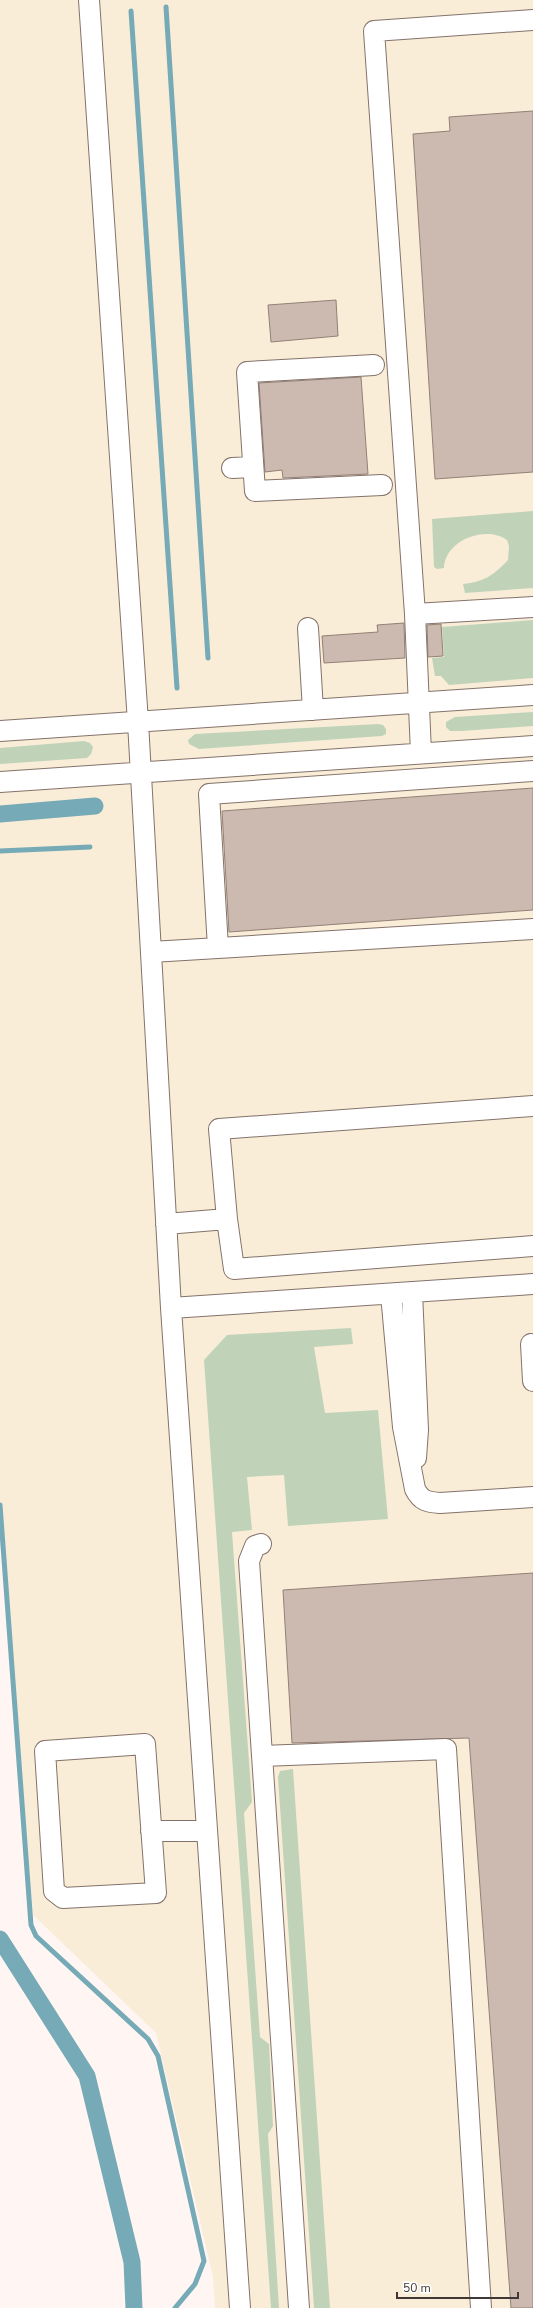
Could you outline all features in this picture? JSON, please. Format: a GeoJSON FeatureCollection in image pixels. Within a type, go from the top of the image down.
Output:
{"type":"FeatureCollection","features":[{"type":"Feature","properties":{"kind":"street"},"geometry":{"type":"LineString","coordinates":[[88,0],[138,722],[171,1308],[240,2308]]}},
{"type":"Feature","properties":{"kind":"street"},"geometry":{"type":"LineString","coordinates":[[421,754],[415,614],[374,31],[533,20]]}},
{"type":"Feature","properties":{"kind":"street"},"geometry":{"type":"LineString","coordinates":[[374,365],[247,372],[253,467],[255,491],[382,485]]}},
{"type":"Feature","properties":{"kind":"street"},"geometry":{"type":"LineString","coordinates":[[232,468],[253,467]]}},
{"type":"Feature","properties":{"kind":"street"},"geometry":{"type":"LineString","coordinates":[[415,614],[533,607]]}},
{"type":"Feature","properties":{"kind":"street"},"geometry":{"type":"LineString","coordinates":[[308,628],[313,710]]}},
{"type":"Feature","properties":{"kind":"street"},"geometry":{"type":"LineString","coordinates":[[0,731],[533,695]]}},
{"type":"Feature","properties":{"kind":"street"},"geometry":{"type":"LineString","coordinates":[[0,782],[533,746]]}},
{"type":"Feature","properties":{"kind":"street"},"geometry":{"type":"LineString","coordinates":[[218,948],[209,794],[533,771]]}},
{"type":"Feature","properties":{"kind":"street"},"geometry":{"type":"LineString","coordinates":[[151,952],[533,929]]}},
{"type":"Feature","properties":{"kind":"street"},"geometry":{"type":"LineString","coordinates":[[533,1106],[219,1129],[227,1219],[234,1269],[533,1246]]}},
{"type":"Feature","properties":{"kind":"street"},"geometry":{"type":"LineString","coordinates":[[166,1224],[227,1219]]}},
{"type":"Feature","properties":{"kind":"street"},"geometry":{"type":"LineString","coordinates":[[171,1308],[533,1284]]}},
{"type":"Feature","properties":{"kind":"street"},"geometry":{"type":"LineString","coordinates":[[412,1292],[418,1430],[414,1484]]}},
{"type":"Feature","properties":{"kind":"street"},"geometry":{"type":"LineString","coordinates":[[391,1294],[403,1427],[414,1484],[418,1496],[428,1502],[533,1497]]}},
{"type":"Feature","properties":{"kind":"street"},"geometry":{"type":"LineString","coordinates":[[531,1344],[533,1381]]}},
{"type":"Feature","properties":{"kind":"street"},"geometry":{"type":"LineString","coordinates":[[261,1544],[255,1546],[248,1561],[300,2308]]}},
{"type":"Feature","properties":{"kind":"street"},"geometry":{"type":"LineString","coordinates":[[144,1744],[152,1832],[156,1893],[63,1898],[54,1890],[45,1751],[144,1744]]}},
{"type":"Feature","properties":{"kind":"street"},"geometry":{"type":"LineString","coordinates":[[262,1756],[446,1749],[481,2308]]}},
{"type":"Feature","properties":{"kind":"street"},"geometry":{"type":"LineString","coordinates":[[152,1832],[207,1832]]}},
{"type":"Feature","properties":{"kind":"shaded area"},"geometry":{"type":"Polygon","coordinates":[[[0,0],[533,0],[533,2308],[215,2308],[213,2277],[156,2033],[33,1915],[0,1510],[0,0]]]}},
{"type":"Feature","properties":{"kind":"green space"},"geometry":{"type":"Polygon","coordinates":[[[533,511],[533,588],[465,593],[463,584],[477,582],[488,577],[508,560],[509,546],[507,540],[498,536],[488,534],[468,538],[451,550],[446,558],[444,568],[437,569],[434,567],[432,519],[533,511]]]}},
{"type":"Feature","properties":{"kind":"green space"},"geometry":{"type":"Polygon","coordinates":[[[533,620],[533,678],[449,685],[441,676],[435,676],[432,658],[444,657],[442,627],[533,620]]]}},
{"type":"Feature","properties":{"kind":"green space"},"geometry":{"type":"Polygon","coordinates":[[[533,712],[533,726],[461,731],[450,731],[446,727],[446,722],[455,717],[533,712]]]}},
{"type":"Feature","properties":{"kind":"green space"},"geometry":{"type":"Polygon","coordinates":[[[378,724],[383,725],[386,729],[386,734],[382,736],[199,749],[189,744],[188,740],[195,734],[378,724]]]}},
{"type":"Feature","properties":{"kind":"green space"},"geometry":{"type":"Polygon","coordinates":[[[84,741],[90,743],[93,747],[91,754],[87,758],[0,764],[0,748],[84,741]]]}},
{"type":"Feature","properties":{"kind":"green space"},"geometry":{"type":"Polygon","coordinates":[[[351,1328],[353,1344],[314,1347],[325,1413],[378,1410],[388,1519],[288,1526],[284,1475],[247,1477],[252,1530],[232,1532],[252,1802],[244,1813],[260,2037],[269,2044],[273,2126],[268,2134],[279,2308],[271,2308],[204,1360],[227,1335],[351,1328]]]}},
{"type":"Feature","properties":{"kind":"green space"},"geometry":{"type":"Polygon","coordinates":[[[293,1769],[330,2308],[314,2308],[278,1777],[280,1771],[293,1769]]]}},
{"type":"Feature","properties":{"kind":"building"},"geometry":{"type":"Polygon","coordinates":[[[533,111],[533,472],[435,479],[413,134],[450,131],[449,117],[533,111]]]}},
{"type":"Feature","properties":{"kind":"building"},"geometry":{"type":"Polygon","coordinates":[[[336,300],[338,336],[271,342],[268,305],[336,300]]]}},
{"type":"Feature","properties":{"kind":"building"},"geometry":{"type":"Polygon","coordinates":[[[361,377],[368,474],[283,478],[282,470],[265,472],[259,383],[361,377]]]}},
{"type":"Feature","properties":{"kind":"building"},"geometry":{"type":"Polygon","coordinates":[[[404,623],[405,658],[324,663],[322,636],[378,632],[377,625],[404,623]]]}},
{"type":"Feature","properties":{"kind":"building"},"geometry":{"type":"Polygon","coordinates":[[[441,624],[443,656],[428,657],[427,625],[441,624]]]}},
{"type":"Feature","properties":{"kind":"building"},"geometry":{"type":"Polygon","coordinates":[[[533,788],[533,910],[229,932],[222,811],[533,788]]]}},
{"type":"Feature","properties":{"kind":"building"},"geometry":{"type":"Polygon","coordinates":[[[533,1573],[533,2308],[511,2308],[469,1738],[292,1743],[283,1590],[533,1573]]]}},
{"type":"Feature","properties":{"kind":"waterway"},"geometry":{"type":"LineString","coordinates":[[166,7],[208,658]]}},
{"type":"Feature","properties":{"kind":"waterway"},"geometry":{"type":"LineString","coordinates":[[131,11],[177,688]]}},
{"type":"Feature","properties":{"kind":"waterway"},"geometry":{"type":"LineString","coordinates":[[0,814],[95,806]]}},
{"type":"Feature","properties":{"kind":"waterway"},"geometry":{"type":"LineString","coordinates":[[0,851],[90,847]]}},
{"type":"Feature","properties":{"kind":"waterway"},"geometry":{"type":"LineString","coordinates":[[0,1505],[31,1925],[36,1936],[148,2039],[158,2056],[204,2261],[195,2284],[175,2308]]}},
{"type":"Feature","properties":{"kind":"waterway"},"geometry":{"type":"LineString","coordinates":[[0,1939],[87,2076],[132,2262],[134,2308]]}}]}
